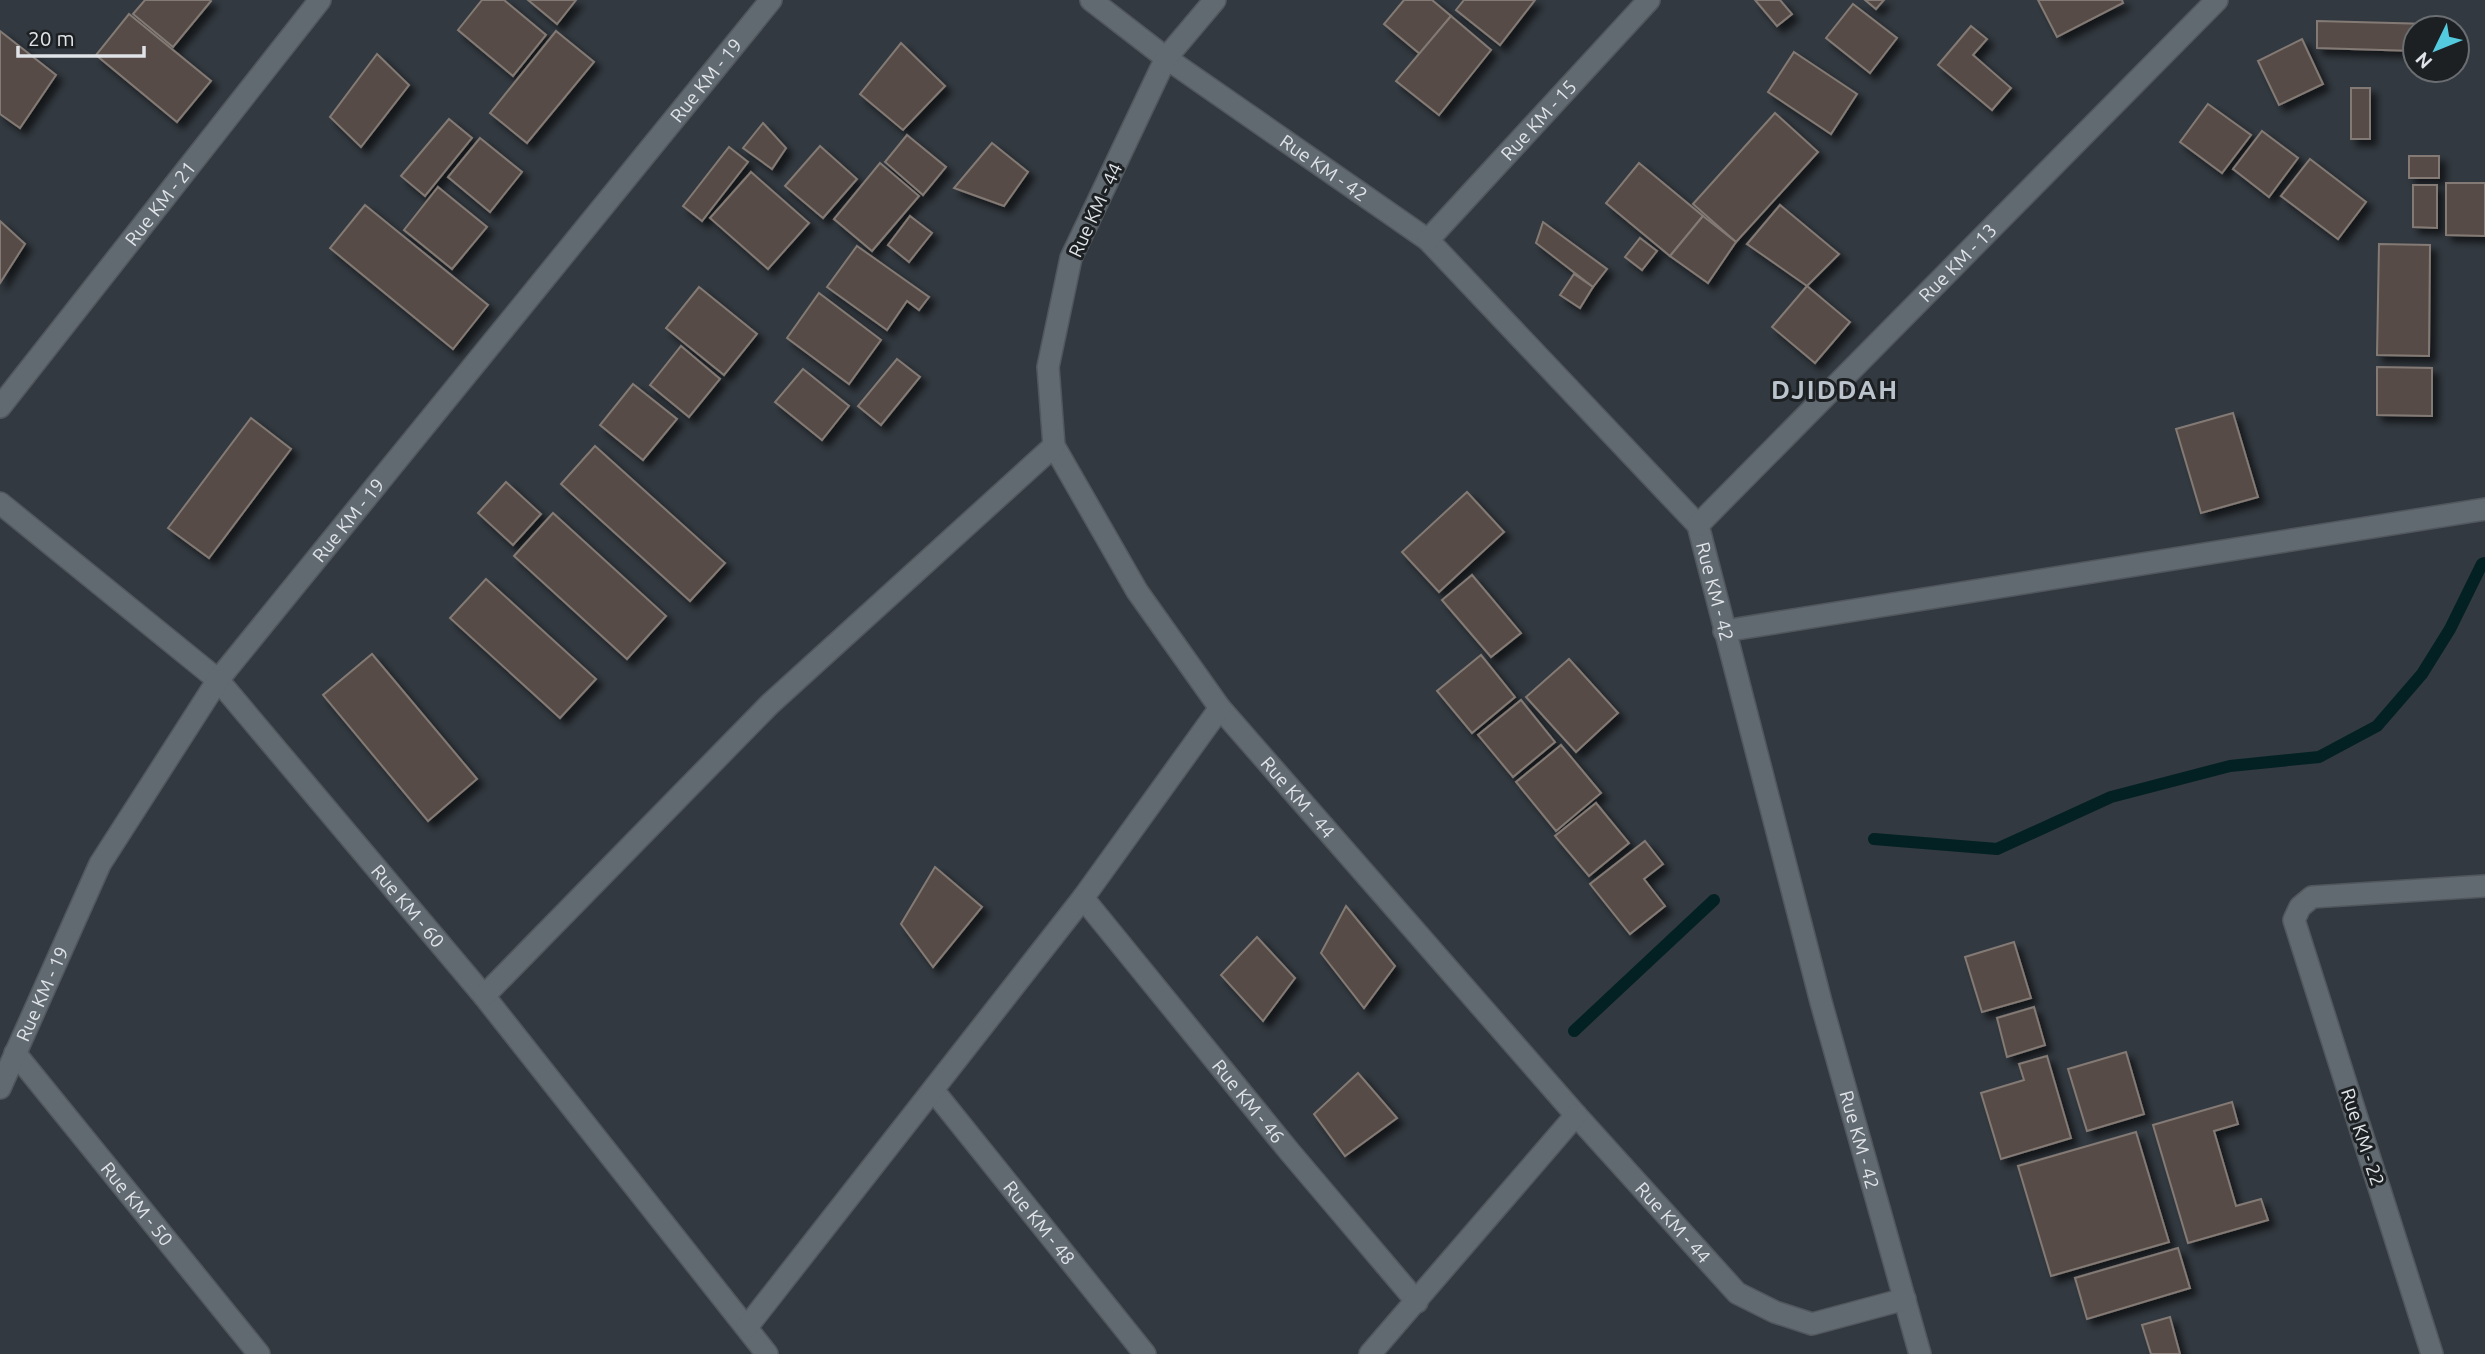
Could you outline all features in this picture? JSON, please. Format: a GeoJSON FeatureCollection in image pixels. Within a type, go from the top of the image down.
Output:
{"type":"FeatureCollection","features":[{"type":"Feature","properties":{"kind":"street","name":"Rue KM - 21"},"geometry":{"type":"LineString","coordinates":[[0,407],[320,0]]}},
{"type":"Feature","properties":{"kind":"street","name":"Rue KM - 19"},"geometry":{"type":"LineString","coordinates":[[0,1088],[100,864],[218,680],[771,0]]}},
{"type":"Feature","properties":{"kind":"street","name":"Rue KM - 42"},"geometry":{"type":"LineString","coordinates":[[1091,0],[1166,58],[1428,240],[1698,525],[1821,1002],[1920,1354]]}},
{"type":"Feature","properties":{"kind":"street","name":"Rue KM - 44"},"geometry":{"type":"LineString","coordinates":[[1215,0],[1166,58],[1071,257],[1048,366],[1055,446],[1136,591],[1220,708],[1576,1115],[1737,1293],[1774,1312],[1812,1324],[1905,1299]]}},
{"type":"Feature","properties":{"kind":"street","name":"Rue KM - 15"},"geometry":{"type":"LineString","coordinates":[[1428,240],[1649,0]]}},
{"type":"Feature","properties":{"kind":"street","name":"Rue KM - 13"},"geometry":{"type":"LineString","coordinates":[[1698,525],[2217,0]]}},
{"type":"Feature","properties":{"kind":"street"},"geometry":{"type":"LineString","coordinates":[[484,996],[770,704],[1055,446]]}},
{"type":"Feature","properties":{"kind":"street","name":"Rue KM - 60"},"geometry":{"type":"LineString","coordinates":[[0,503],[218,680],[484,996],[767,1354]]}},
{"type":"Feature","properties":{"kind":"street"},"geometry":{"type":"LineString","coordinates":[[1724,631],[2485,509]]}},
{"type":"Feature","properties":{"kind":"street"},"geometry":{"type":"LineString","coordinates":[[747,1327],[1083,898],[1220,708]]}},
{"type":"Feature","properties":{"kind":"street","name":"Rue KM - 22"},"geometry":{"type":"LineString","coordinates":[[2432,1354],[2294,920],[2300,907],[2312,897],[2485,886]]}},
{"type":"Feature","properties":{"kind":"street","name":"Rue KM - 46"},"geometry":{"type":"LineString","coordinates":[[1083,898],[1289,1151],[1417,1302]]}},
{"type":"Feature","properties":{"kind":"street","name":"Rue KM - 50"},"geometry":{"type":"LineString","coordinates":[[15,1053],[259,1354]]}},
{"type":"Feature","properties":{"kind":"street","name":"Rue KM - 48"},"geometry":{"type":"LineString","coordinates":[[933,1090],[1145,1354]]}},
{"type":"Feature","properties":{"kind":"street"},"geometry":{"type":"LineString","coordinates":[[1370,1354],[1576,1115]]}},
{"type":"Feature","properties":{"kind":"building"},"geometry":{"type":"Polygon","coordinates":[[[145,0],[211,1],[173,47],[133,14],[145,0]]]}},
{"type":"Feature","properties":{"kind":"building"},"geometry":{"type":"Polygon","coordinates":[[[482,0],[504,0],[546,35],[513,76],[458,30],[482,0]]]}},
{"type":"Feature","properties":{"kind":"building"},"geometry":{"type":"Polygon","coordinates":[[[528,0],[576,0],[557,24],[528,0]]]}},
{"type":"Feature","properties":{"kind":"building"},"geometry":{"type":"Polygon","coordinates":[[[1404,0],[1432,0],[1451,16],[1420,54],[1384,24],[1404,0]]]}},
{"type":"Feature","properties":{"kind":"building"},"geometry":{"type":"Polygon","coordinates":[[[1464,0],[1535,0],[1500,45],[1456,10],[1464,0]]]}},
{"type":"Feature","properties":{"kind":"building"},"geometry":{"type":"Polygon","coordinates":[[[1755,0],[1780,0],[1792,14],[1777,26],[1755,0]]]}},
{"type":"Feature","properties":{"kind":"building"},"geometry":{"type":"Polygon","coordinates":[[[1865,0],[1884,0],[1876,9],[1865,0]]]}},
{"type":"Feature","properties":{"kind":"building"},"geometry":{"type":"Polygon","coordinates":[[[2038,0],[2122,0],[2123,3],[2057,37],[2038,0]]]}},
{"type":"Feature","properties":{"kind":"building"},"geometry":{"type":"Polygon","coordinates":[[[1853,4],[1897,38],[1870,73],[1826,38],[1853,4]]]}},
{"type":"Feature","properties":{"kind":"building"},"geometry":{"type":"Polygon","coordinates":[[[129,14],[211,81],[177,122],[96,55],[129,14]]]}},
{"type":"Feature","properties":{"kind":"building"},"geometry":{"type":"Polygon","coordinates":[[[1451,16],[1491,50],[1439,115],[1396,81],[1451,16]]]}},
{"type":"Feature","properties":{"kind":"building"},"geometry":{"type":"Polygon","coordinates":[[[2317,21],[2401,23],[2401,51],[2317,48],[2317,21]]]}},
{"type":"Feature","properties":{"kind":"building"},"geometry":{"type":"Polygon","coordinates":[[[1971,26],[1987,39],[1973,55],[2011,88],[1992,110],[1938,65],[1971,26]]]}},
{"type":"Feature","properties":{"kind":"building"},"geometry":{"type":"Polygon","coordinates":[[[0,31],[56,75],[20,128],[0,114],[0,31]]]}},
{"type":"Feature","properties":{"kind":"building"},"geometry":{"type":"Polygon","coordinates":[[[556,31],[594,62],[527,143],[490,113],[556,31]]]}},
{"type":"Feature","properties":{"kind":"building"},"geometry":{"type":"Polygon","coordinates":[[[2302,39],[2323,84],[2279,105],[2258,61],[2302,39]]]}},
{"type":"Feature","properties":{"kind":"building"},"geometry":{"type":"Polygon","coordinates":[[[901,43],[945,86],[903,130],[860,94],[901,43]]]}},
{"type":"Feature","properties":{"kind":"building"},"geometry":{"type":"Polygon","coordinates":[[[1794,52],[1857,94],[1831,134],[1768,92],[1794,52]]]}},
{"type":"Feature","properties":{"kind":"building"},"geometry":{"type":"Polygon","coordinates":[[[377,54],[409,85],[361,147],[330,117],[377,54]]]}},
{"type":"Feature","properties":{"kind":"building"},"geometry":{"type":"Polygon","coordinates":[[[2351,88],[2370,88],[2370,139],[2351,139],[2351,88]]]}},
{"type":"Feature","properties":{"kind":"building"},"geometry":{"type":"Polygon","coordinates":[[[2208,104],[2251,135],[2222,173],[2180,142],[2208,104]]]}},
{"type":"Feature","properties":{"kind":"building"},"geometry":{"type":"Polygon","coordinates":[[[1775,113],[1818,152],[1736,242],[1693,204],[1775,113]]]}},
{"type":"Feature","properties":{"kind":"building"},"geometry":{"type":"Polygon","coordinates":[[[449,119],[472,138],[425,196],[401,176],[449,119]]]}},
{"type":"Feature","properties":{"kind":"building"},"geometry":{"type":"Polygon","coordinates":[[[763,123],[786,148],[772,169],[743,148],[763,123]]]}},
{"type":"Feature","properties":{"kind":"building"},"geometry":{"type":"Polygon","coordinates":[[[2262,131],[2298,158],[2269,197],[2233,169],[2262,131]]]}},
{"type":"Feature","properties":{"kind":"building"},"geometry":{"type":"Polygon","coordinates":[[[907,135],[946,167],[923,195],[885,162],[907,135]]]}},
{"type":"Feature","properties":{"kind":"building"},"geometry":{"type":"Polygon","coordinates":[[[480,138],[522,172],[490,212],[448,177],[480,138]]]}},
{"type":"Feature","properties":{"kind":"building"},"geometry":{"type":"Polygon","coordinates":[[[992,143],[1028,172],[1004,206],[954,188],[992,143]]]}},
{"type":"Feature","properties":{"kind":"building"},"geometry":{"type":"Polygon","coordinates":[[[820,146],[857,179],[823,218],[785,186],[820,146]]]}},
{"type":"Feature","properties":{"kind":"building"},"geometry":{"type":"Polygon","coordinates":[[[729,147],[748,162],[702,221],[683,206],[729,147]]]}},
{"type":"Feature","properties":{"kind":"building"},"geometry":{"type":"Polygon","coordinates":[[[2409,156],[2439,156],[2439,178],[2409,178],[2409,156]]]}},
{"type":"Feature","properties":{"kind":"building"},"geometry":{"type":"Polygon","coordinates":[[[2310,159],[2366,202],[2338,239],[2281,196],[2310,159]]]}},
{"type":"Feature","properties":{"kind":"building"},"geometry":{"type":"Polygon","coordinates":[[[880,163],[919,196],[872,251],[834,219],[880,163]]]}},
{"type":"Feature","properties":{"kind":"building"},"geometry":{"type":"Polygon","coordinates":[[[1639,163],[1703,216],[1670,256],[1606,203],[1639,163]]]}},
{"type":"Feature","properties":{"kind":"building"},"geometry":{"type":"Polygon","coordinates":[[[751,172],[809,223],[768,269],[710,218],[751,172]]]}},
{"type":"Feature","properties":{"kind":"building"},"geometry":{"type":"Polygon","coordinates":[[[2446,183],[2485,183],[2485,236],[2446,235],[2446,183]]]}},
{"type":"Feature","properties":{"kind":"building"},"geometry":{"type":"Polygon","coordinates":[[[2413,185],[2437,185],[2437,228],[2413,227],[2413,185]]]}},
{"type":"Feature","properties":{"kind":"building"},"geometry":{"type":"Polygon","coordinates":[[[438,187],[487,227],[452,269],[404,230],[438,187]]]}},
{"type":"Feature","properties":{"kind":"building"},"geometry":{"type":"Polygon","coordinates":[[[365,205],[488,305],[453,349],[330,248],[365,205]]]}},
{"type":"Feature","properties":{"kind":"building"},"geometry":{"type":"Polygon","coordinates":[[[1780,205],[1839,254],[1807,286],[1747,244],[1780,205]]]}},
{"type":"Feature","properties":{"kind":"building"},"geometry":{"type":"Polygon","coordinates":[[[910,216],[932,233],[909,262],[888,245],[910,216]]]}},
{"type":"Feature","properties":{"kind":"building"},"geometry":{"type":"Polygon","coordinates":[[[1703,216],[1736,242],[1708,283],[1670,256],[1703,216]]]}},
{"type":"Feature","properties":{"kind":"building"},"geometry":{"type":"Polygon","coordinates":[[[0,221],[25,244],[0,283],[0,221]]]}},
{"type":"Feature","properties":{"kind":"building"},"geometry":{"type":"Polygon","coordinates":[[[1543,222],[1607,269],[1593,287],[1536,243],[1543,222]]]}},
{"type":"Feature","properties":{"kind":"building"},"geometry":{"type":"Polygon","coordinates":[[[1640,238],[1657,251],[1642,270],[1625,257],[1640,238]]]}},
{"type":"Feature","properties":{"kind":"building"},"geometry":{"type":"Polygon","coordinates":[[[2379,244],[2430,245],[2429,356],[2377,355],[2379,244]]]}},
{"type":"Feature","properties":{"kind":"building"},"geometry":{"type":"Polygon","coordinates":[[[857,246],[929,297],[919,310],[907,301],[887,330],[827,287],[857,246]]]}},
{"type":"Feature","properties":{"kind":"building"},"geometry":{"type":"Polygon","coordinates":[[[1574,274],[1593,287],[1580,308],[1560,295],[1574,274]]]}},
{"type":"Feature","properties":{"kind":"building"},"geometry":{"type":"Polygon","coordinates":[[[1807,286],[1850,322],[1815,363],[1772,327],[1807,286]]]}},
{"type":"Feature","properties":{"kind":"building"},"geometry":{"type":"Polygon","coordinates":[[[699,287],[757,334],[724,375],[666,328],[699,287]]]}},
{"type":"Feature","properties":{"kind":"building"},"geometry":{"type":"Polygon","coordinates":[[[819,293],[881,340],[849,384],[787,338],[819,293]]]}},
{"type":"Feature","properties":{"kind":"building"},"geometry":{"type":"Polygon","coordinates":[[[681,346],[720,379],[689,417],[650,385],[681,346]]]}},
{"type":"Feature","properties":{"kind":"building"},"geometry":{"type":"Polygon","coordinates":[[[897,359],[920,377],[881,425],[858,406],[897,359]]]}},
{"type":"Feature","properties":{"kind":"building"},"geometry":{"type":"Polygon","coordinates":[[[2377,367],[2432,368],[2432,416],[2377,415],[2377,367]]]}},
{"type":"Feature","properties":{"kind":"building"},"geometry":{"type":"Polygon","coordinates":[[[803,369],[849,406],[822,440],[775,402],[803,369]]]}},
{"type":"Feature","properties":{"kind":"building"},"geometry":{"type":"Polygon","coordinates":[[[633,384],[677,419],[643,460],[600,425],[633,384]]]}},
{"type":"Feature","properties":{"kind":"building"},"geometry":{"type":"Polygon","coordinates":[[[2233,413],[2258,497],[2201,513],[2176,429],[2233,413]]]}},
{"type":"Feature","properties":{"kind":"building"},"geometry":{"type":"Polygon","coordinates":[[[251,418],[291,449],[209,558],[168,528],[251,418]]]}},
{"type":"Feature","properties":{"kind":"building"},"geometry":{"type":"Polygon","coordinates":[[[595,446],[725,563],[690,601],[561,484],[595,446]]]}},
{"type":"Feature","properties":{"kind":"building"},"geometry":{"type":"Polygon","coordinates":[[[506,482],[541,514],[513,545],[478,513],[506,482]]]}},
{"type":"Feature","properties":{"kind":"building"},"geometry":{"type":"Polygon","coordinates":[[[1467,492],[1504,532],[1439,592],[1402,552],[1467,492]]]}},
{"type":"Feature","properties":{"kind":"building"},"geometry":{"type":"Polygon","coordinates":[[[553,513],[666,616],[627,659],[514,556],[553,513]]]}},
{"type":"Feature","properties":{"kind":"building"},"geometry":{"type":"Polygon","coordinates":[[[1472,575],[1521,633],[1491,657],[1442,600],[1472,575]]]}},
{"type":"Feature","properties":{"kind":"building"},"geometry":{"type":"Polygon","coordinates":[[[486,579],[596,679],[560,718],[450,618],[486,579]]]}},
{"type":"Feature","properties":{"kind":"building"},"geometry":{"type":"Polygon","coordinates":[[[372,654],[477,779],[428,821],[323,695],[372,654]]]}},
{"type":"Feature","properties":{"kind":"building"},"geometry":{"type":"Polygon","coordinates":[[[1481,655],[1515,697],[1472,733],[1437,691],[1481,655]]]}},
{"type":"Feature","properties":{"kind":"building"},"geometry":{"type":"Polygon","coordinates":[[[1569,659],[1618,713],[1576,752],[1526,697],[1569,659]]]}},
{"type":"Feature","properties":{"kind":"building"},"geometry":{"type":"Polygon","coordinates":[[[1521,700],[1555,742],[1513,777],[1478,735],[1521,700]]]}},
{"type":"Feature","properties":{"kind":"building"},"geometry":{"type":"Polygon","coordinates":[[[1561,745],[1601,793],[1556,831],[1516,782],[1561,745]]]}},
{"type":"Feature","properties":{"kind":"building"},"geometry":{"type":"Polygon","coordinates":[[[1596,803],[1629,843],[1589,876],[1555,836],[1596,803]]]}},
{"type":"Feature","properties":{"kind":"building"},"geometry":{"type":"Polygon","coordinates":[[[1645,841],[1663,864],[1644,879],[1665,906],[1630,934],[1590,884],[1645,841]]]}},
{"type":"Feature","properties":{"kind":"building"},"geometry":{"type":"Polygon","coordinates":[[[935,867],[982,907],[933,967],[901,924],[935,867]]]}},
{"type":"Feature","properties":{"kind":"building"},"geometry":{"type":"Polygon","coordinates":[[[1346,906],[1395,966],[1364,1008],[1321,953],[1346,906]]]}},
{"type":"Feature","properties":{"kind":"building"},"geometry":{"type":"Polygon","coordinates":[[[1257,937],[1295,978],[1263,1021],[1221,975],[1257,937]]]}},
{"type":"Feature","properties":{"kind":"building"},"geometry":{"type":"Polygon","coordinates":[[[2014,942],[2031,998],[1982,1012],[1965,957],[2014,942]]]}},
{"type":"Feature","properties":{"kind":"building"},"geometry":{"type":"Polygon","coordinates":[[[2034,1007],[2045,1045],[2007,1057],[1997,1018],[2034,1007]]]}},
{"type":"Feature","properties":{"kind":"building"},"geometry":{"type":"Polygon","coordinates":[[[2126,1052],[2144,1114],[2087,1131],[2068,1069],[2126,1052]]]}},
{"type":"Feature","properties":{"kind":"building"},"geometry":{"type":"Polygon","coordinates":[[[2047,1056],[2071,1138],[2001,1159],[1981,1093],[2024,1080],[2019,1064],[2047,1056]]]}},
{"type":"Feature","properties":{"kind":"building"},"geometry":{"type":"Polygon","coordinates":[[[1358,1073],[1397,1118],[1345,1156],[1314,1114],[1358,1073]]]}},
{"type":"Feature","properties":{"kind":"building"},"geometry":{"type":"Polygon","coordinates":[[[2232,1102],[2238,1124],[2214,1131],[2236,1206],[2261,1199],[2268,1220],[2188,1243],[2153,1125],[2232,1102]]]}},
{"type":"Feature","properties":{"kind":"building"},"geometry":{"type":"Polygon","coordinates":[[[2136,1132],[2169,1242],[2051,1276],[2018,1166],[2136,1132]]]}},
{"type":"Feature","properties":{"kind":"building"},"geometry":{"type":"Polygon","coordinates":[[[2178,1248],[2190,1288],[2087,1319],[2075,1278],[2178,1248]]]}},
{"type":"Feature","properties":{"kind":"building"},"geometry":{"type":"Polygon","coordinates":[[[2170,1317],[2180,1354],[2151,1354],[2142,1325],[2170,1317]]]}},
{"type":"Feature","properties":{"kind":"waterway"},"geometry":{"type":"LineString","coordinates":[[1874,839],[1997,849],[2111,797],[2230,766],[2319,757],[2377,726],[2422,674],[2450,629],[2482,564],[2485,563]]}},
{"type":"Feature","properties":{"kind":"waterway"},"geometry":{"type":"LineString","coordinates":[[1574,1031],[1714,900]]}},
{"type":"Feature","properties":{"kind":"district","name":"DJIDDAH"},"geometry":{"type":"Point","coordinates":[1835,389]}}]}
